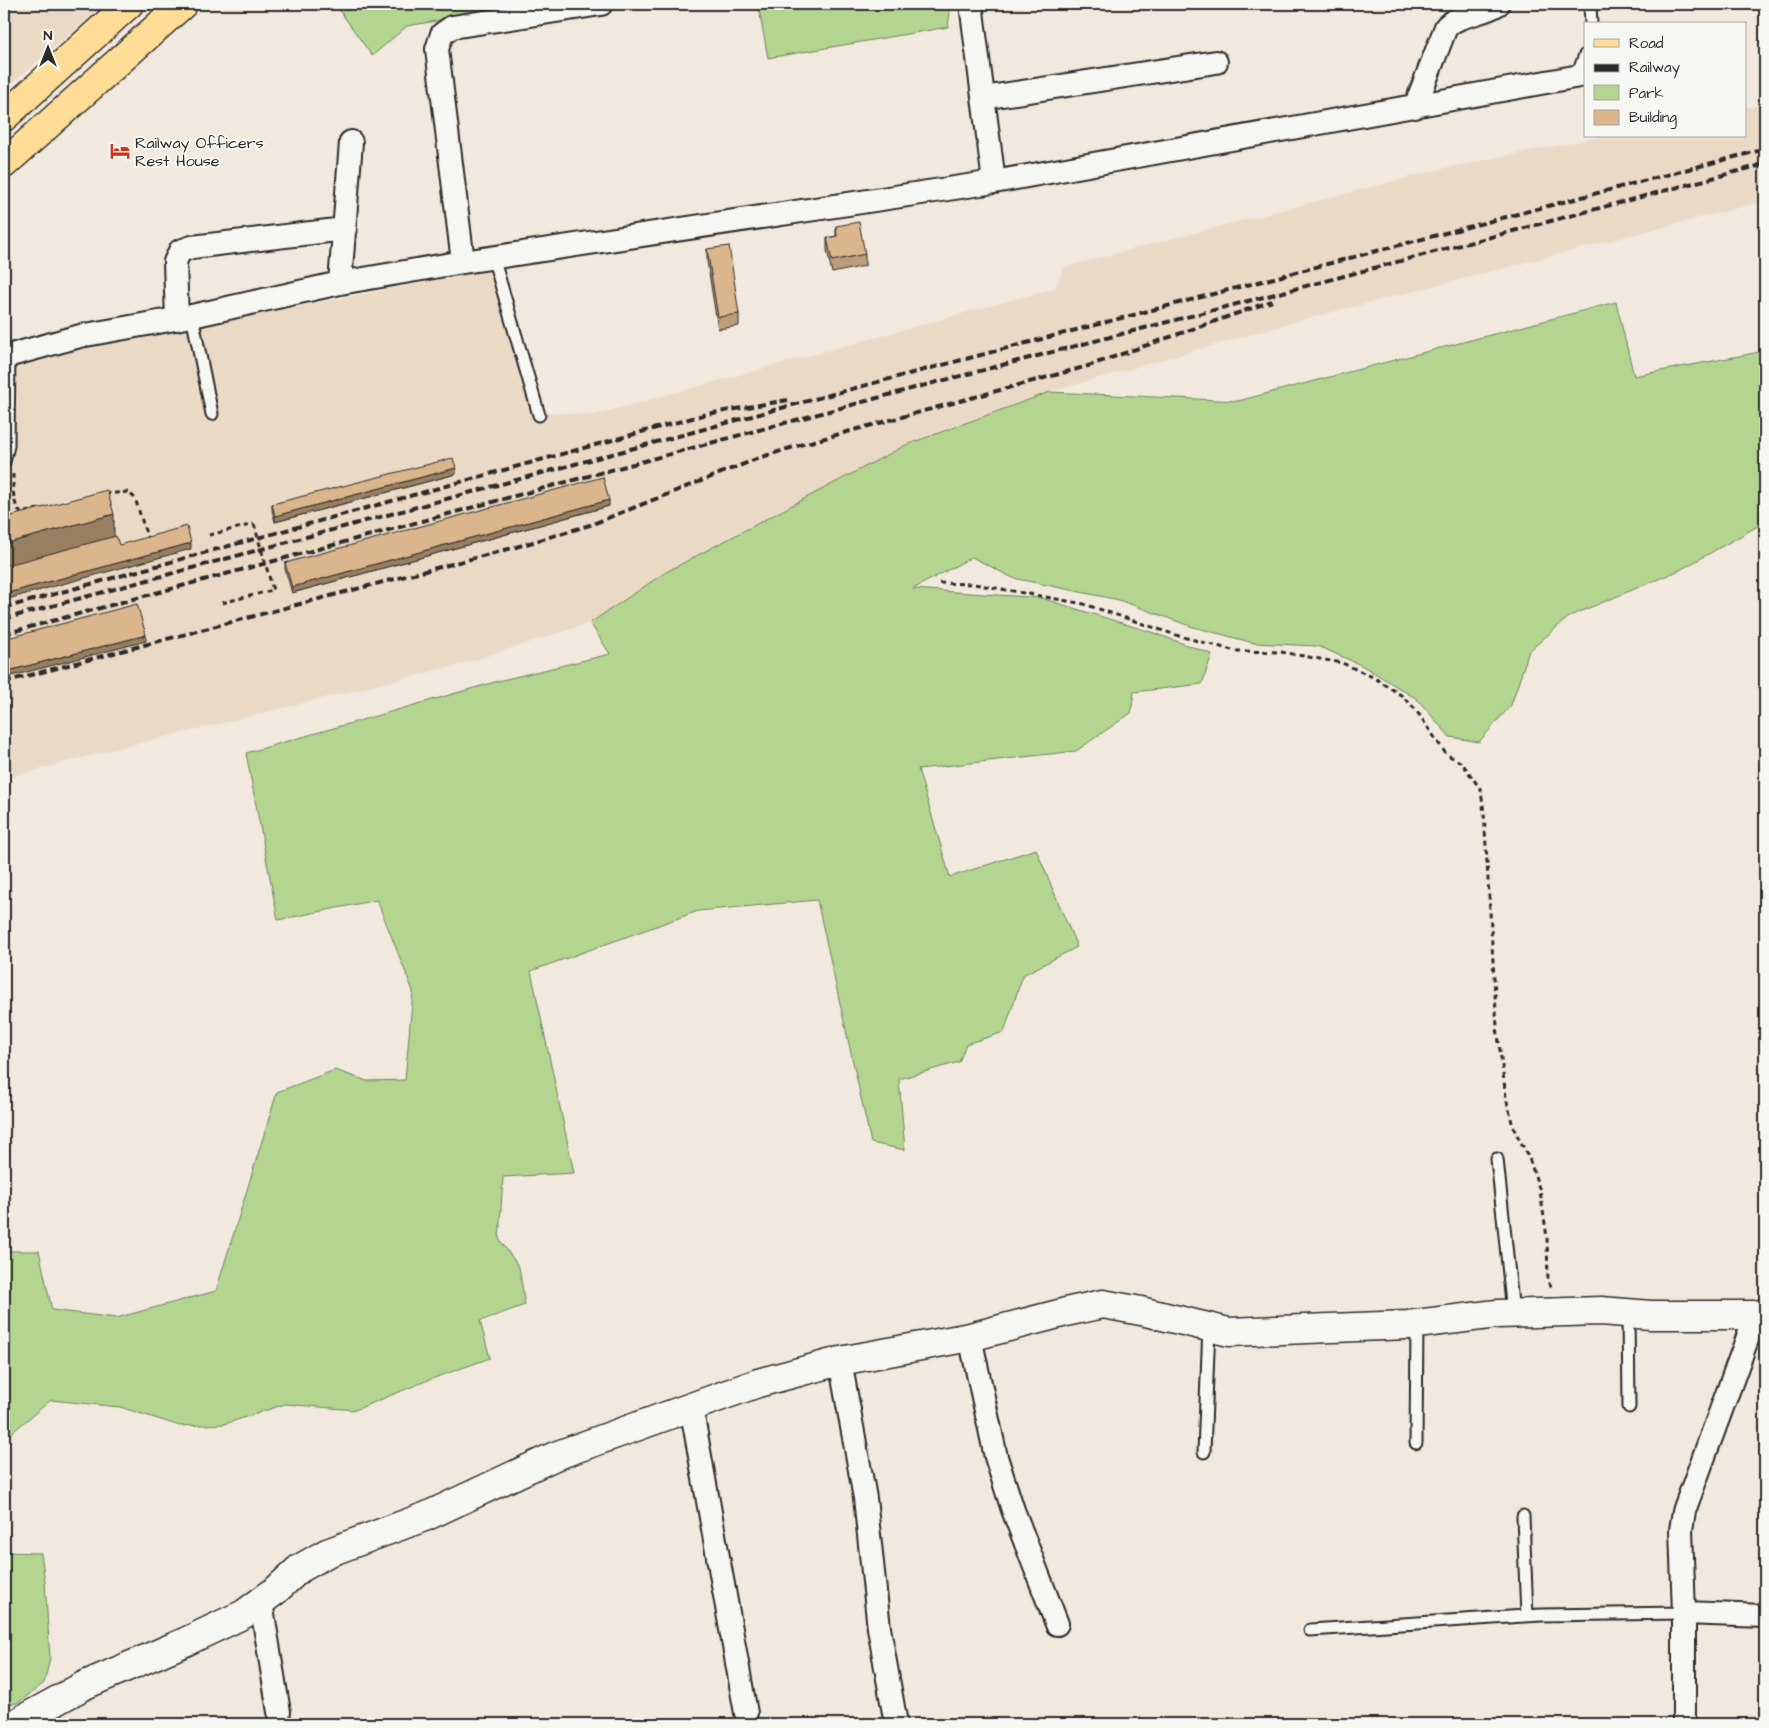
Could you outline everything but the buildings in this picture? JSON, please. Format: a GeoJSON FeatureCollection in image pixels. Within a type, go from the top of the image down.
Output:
{"type":"FeatureCollection","features":[{"type":"Feature","properties":{"kind":"main road"},"geometry":{"type":"LineString","coordinates":[[4,117],[129,4]]}},
{"type":"Feature","properties":{"kind":"main road"},"geometry":{"type":"LineString","coordinates":[[4,164],[166,9]]}},
{"type":"Feature","properties":{"kind":"street"},"geometry":{"type":"LineString","coordinates":[[463,262],[437,49],[442,34],[452,27],[601,4]]}},
{"type":"Feature","properties":{"kind":"street"},"geometry":{"type":"LineString","coordinates":[[970,4],[994,182]]}},
{"type":"Feature","properties":{"kind":"street"},"geometry":{"type":"LineString","coordinates":[[1415,106],[1446,27],[1454,19],[1488,10],[1498,4]]}},
{"type":"Feature","properties":{"kind":"street"},"geometry":{"type":"LineString","coordinates":[[983,98],[1216,62]]}},
{"type":"Feature","properties":{"kind":"street"},"geometry":{"type":"LineString","coordinates":[[6,356],[80,336],[185,318],[340,283],[493,257],[994,182],[1581,76]]}},
{"type":"Feature","properties":{"kind":"street"},"geometry":{"type":"LineString","coordinates":[[340,283],[351,142]]}},
{"type":"Feature","properties":{"kind":"street"},"geometry":{"type":"LineString","coordinates":[[185,318],[175,262],[180,251],[192,247],[345,229]]}},
{"type":"Feature","properties":{"kind":"street"},"geometry":{"type":"LineString","coordinates":[[14,1724],[38,1717],[85,1685],[185,1642],[244,1614],[299,1569],[326,1553],[427,1516],[556,1456],[758,1383],[840,1361],[970,1337],[1103,1304],[1229,1332],[1417,1324],[1514,1313],[1601,1311],[1651,1315],[1761,1314],[1684,1511],[1681,1530],[1684,1613],[1684,1724]]}},
{"type":"Feature","properties":{"kind":"street"},"geometry":{"type":"LineString","coordinates":[[970,1337],[996,1458],[1013,1510],[1057,1624]]}},
{"type":"Feature","properties":{"kind":"street"},"geometry":{"type":"LineString","coordinates":[[840,1361],[865,1498],[879,1628],[896,1724]]}},
{"type":"Feature","properties":{"kind":"street"},"geometry":{"type":"LineString","coordinates":[[691,1406],[746,1713]]}},
{"type":"Feature","properties":{"kind":"street"},"geometry":{"type":"LineString","coordinates":[[261,1602],[279,1712]]}},
{"type":"Feature","properties":{"kind":"street"},"geometry":{"type":"LineString","coordinates":[[1684,1613],[1765,1616]]}},
{"type":"Feature","properties":{"kind":"lane"},"geometry":{"type":"LineString","coordinates":[[1590,4],[1591,22]]}},
{"type":"Feature","properties":{"kind":"lane"},"geometry":{"type":"LineString","coordinates":[[1581,76],[1584,60]]}},
{"type":"Feature","properties":{"kind":"lane"},"geometry":{"type":"LineString","coordinates":[[493,257],[539,415]]}},
{"type":"Feature","properties":{"kind":"lane"},"geometry":{"type":"LineString","coordinates":[[185,318],[212,414]]}},
{"type":"Feature","properties":{"kind":"lane"},"geometry":{"type":"LineString","coordinates":[[4,462],[8,446],[6,356]]}},
{"type":"Feature","properties":{"kind":"lane"},"geometry":{"type":"LineString","coordinates":[[1497,1159],[1514,1313]]}},
{"type":"Feature","properties":{"kind":"lane"},"geometry":{"type":"LineString","coordinates":[[1628,1313],[1629,1407]]}},
{"type":"Feature","properties":{"kind":"lane"},"geometry":{"type":"LineString","coordinates":[[1416,1443],[1417,1324]]}},
{"type":"Feature","properties":{"kind":"lane"},"geometry":{"type":"LineString","coordinates":[[1204,1452],[1209,1327]]}},
{"type":"Feature","properties":{"kind":"lane"},"geometry":{"type":"LineString","coordinates":[[1523,1516],[1527,1616]]}},
{"type":"Feature","properties":{"kind":"lane"},"geometry":{"type":"LineString","coordinates":[[1310,1630],[1527,1616],[1684,1613]]}},
{"type":"Feature","properties":{"kind":"path"},"geometry":{"type":"LineString","coordinates":[[14,472],[13,489],[17,509],[21,513],[39,509]]}},
{"type":"Feature","properties":{"kind":"path"},"geometry":{"type":"LineString","coordinates":[[102,495],[128,492],[135,498],[148,540]]}},
{"type":"Feature","properties":{"kind":"path"},"geometry":{"type":"LineString","coordinates":[[209,535],[254,524],[272,590],[222,603]]}},
{"type":"Feature","properties":{"kind":"path"},"geometry":{"type":"LineString","coordinates":[[939,584],[974,584],[1084,604],[1179,636],[1236,650],[1281,652],[1342,663],[1375,678],[1401,694],[1416,710],[1446,754],[1462,763],[1481,790],[1497,1027],[1506,1097],[1514,1127],[1529,1158],[1540,1191],[1547,1237],[1548,1282],[1565,1313]]}},
{"type":"Feature","properties":{"kind":"shaded area"},"geometry":{"type":"Polygon","coordinates":[[[4,4],[106,4],[4,90],[4,4]]]}},
{"type":"Feature","properties":{"kind":"shaded area"},"geometry":{"type":"Polygon","coordinates":[[[1765,104],[1765,201],[1302,320],[1050,392],[906,445],[666,572],[590,623],[459,665],[100,753],[4,779],[4,374],[50,354],[500,268],[541,412],[594,415],[1055,288],[1064,267],[1440,169],[1594,138],[1746,138],[1746,108],[1765,104]]]}},
{"type":"Feature","properties":{"kind":"green space"},"geometry":{"type":"Polygon","coordinates":[[[335,4],[535,4],[407,26],[372,56],[335,4]]]}},
{"type":"Feature","properties":{"kind":"green space"},"geometry":{"type":"Polygon","coordinates":[[[758,4],[951,4],[948,27],[768,58],[758,4]]]}},
{"type":"Feature","properties":{"kind":"green space"},"geometry":{"type":"Polygon","coordinates":[[[1616,302],[1634,376],[1765,351],[1765,522],[1680,570],[1570,616],[1529,651],[1511,705],[1479,742],[1450,737],[1417,699],[1363,666],[1318,646],[1254,643],[1190,626],[1119,600],[1013,578],[972,557],[913,589],[1041,598],[1151,632],[1212,654],[1202,684],[1134,692],[1131,713],[1076,751],[918,769],[950,877],[1036,849],[1077,947],[1023,975],[1004,1032],[966,1044],[959,1062],[899,1079],[905,1150],[871,1143],[817,900],[698,911],[531,971],[574,1173],[503,1177],[499,1239],[519,1267],[525,1305],[480,1321],[490,1358],[426,1381],[355,1410],[285,1404],[225,1424],[180,1426],[120,1407],[51,1400],[4,1439],[4,1251],[39,1251],[52,1310],[116,1318],[216,1291],[277,1092],[335,1070],[367,1081],[405,1080],[413,991],[377,900],[278,920],[246,753],[502,680],[610,654],[590,623],[666,572],[906,445],[1050,392],[1238,401],[1616,302]]]}},
{"type":"Feature","properties":{"kind":"green space"},"geometry":{"type":"Polygon","coordinates":[[[4,1552],[41,1553],[45,1581],[50,1659],[44,1683],[18,1703],[4,1704],[4,1552]]]}},
{"type":"Feature","properties":{"kind":"railway"},"geometry":{"type":"LineString","coordinates":[[4,619],[859,387],[1765,149]]}},
{"type":"Feature","properties":{"kind":"railway"},"geometry":{"type":"LineString","coordinates":[[4,634],[918,387],[1765,164]]}},
{"type":"Feature","properties":{"kind":"railway"},"geometry":{"type":"LineString","coordinates":[[4,682],[516,547],[590,525],[759,458],[803,444],[1088,366],[1272,301]]}},
{"type":"Feature","properties":{"kind":"railway"},"geometry":{"type":"LineString","coordinates":[[4,608],[707,414],[788,400]]}},
{"type":"Feature","properties":{"kind":"place","name":"Railway Officers Rest House"},"geometry":{"type":"Point","coordinates":[120,151]}}]}
